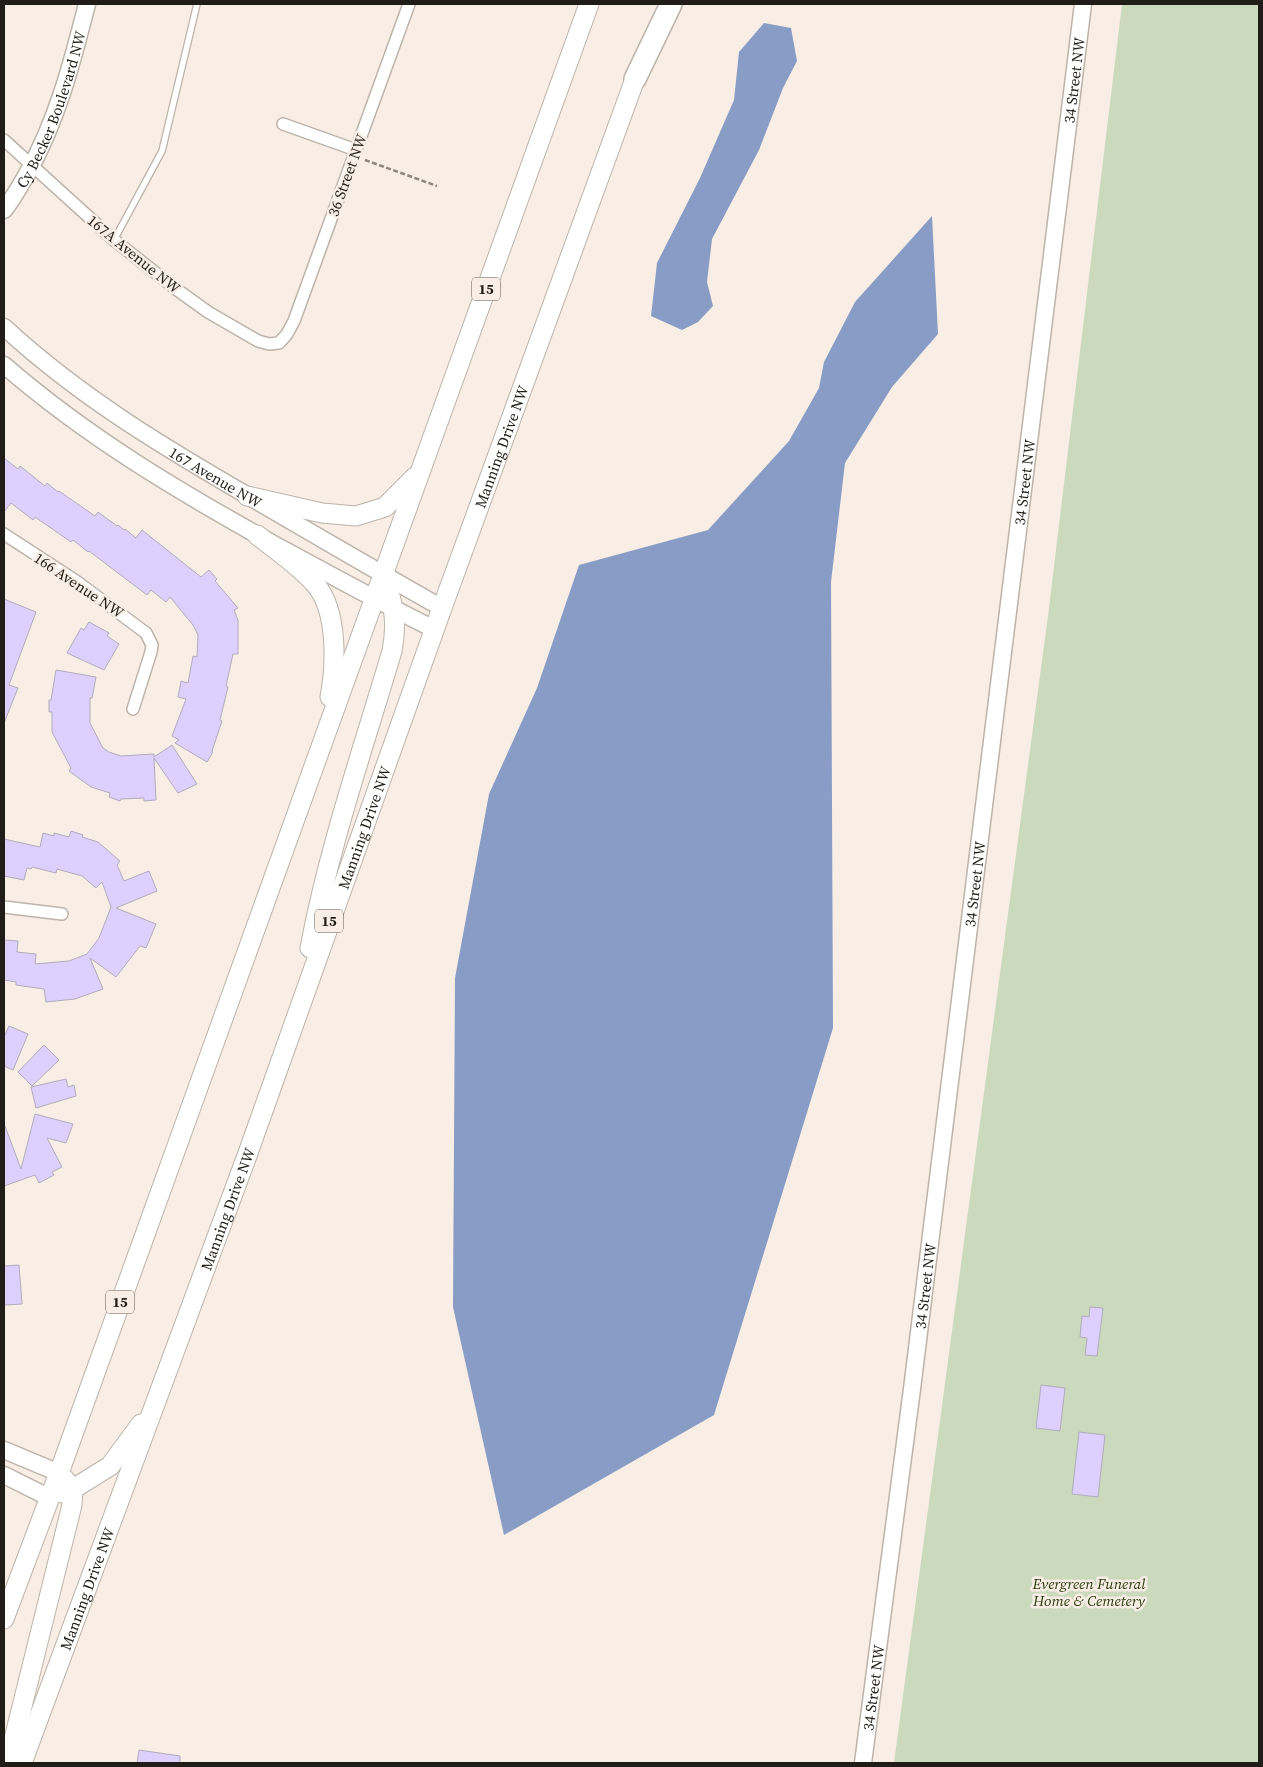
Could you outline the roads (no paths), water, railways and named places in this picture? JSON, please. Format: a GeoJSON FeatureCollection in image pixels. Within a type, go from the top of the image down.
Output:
{"type":"FeatureCollection","features":[{"type":"Feature","properties":{"kind":"highway","name":"Manning Drive NW"},"geometry":{"type":"LineString","coordinates":[[635,79],[662,4]]}},
{"type":"Feature","properties":{"kind":"highway"},"geometry":{"type":"LineString","coordinates":[[635,79],[671,4]]}},
{"type":"Feature","properties":{"kind":"main road","name":"15"},"geometry":{"type":"LineString","coordinates":[[384,575],[589,4]]}},
{"type":"Feature","properties":{"kind":"main road","name":"Manning Drive NW"},"geometry":{"type":"LineString","coordinates":[[22,1763],[248,1153],[434,629],[635,79]]}},
{"type":"Feature","properties":{"kind":"main road"},"geometry":{"type":"LineString","coordinates":[[247,496],[322,513],[356,516],[384,507],[420,473]]}},
{"type":"Feature","properties":{"kind":"main road"},"geometry":{"type":"LineString","coordinates":[[257,535],[305,574],[324,597],[332,633],[333,677],[320,748]]}},
{"type":"Feature","properties":{"kind":"main road"},"geometry":{"type":"LineString","coordinates":[[320,748],[384,575]]}},
{"type":"Feature","properties":{"kind":"main road"},"geometry":{"type":"LineString","coordinates":[[300,1005],[325,879],[392,651],[395,634],[394,610],[384,575]]}},
{"type":"Feature","properties":{"kind":"main road","name":"15"},"geometry":{"type":"LineString","coordinates":[[59,1473],[320,748]]}},
{"type":"Feature","properties":{"kind":"main road"},"geometry":{"type":"LineString","coordinates":[[48,1497],[74,1489],[110,1466],[153,1409]]}},
{"type":"Feature","properties":{"kind":"main road"},"geometry":{"type":"LineString","coordinates":[[4,1619],[48,1497],[59,1473],[74,1489]]}},
{"type":"Feature","properties":{"kind":"main road"},"geometry":{"type":"LineString","coordinates":[[8,1763],[72,1505],[74,1489]]}},
{"type":"Feature","properties":{"kind":"street","name":"Cy Becker Boulevard NW"},"geometry":{"type":"LineString","coordinates":[[4,210],[32,165],[48,133],[76,50],[87,4]]}},
{"type":"Feature","properties":{"kind":"street","name":"36 Street NW"},"geometry":{"type":"LineString","coordinates":[[279,343],[287,334],[294,321],[410,4]]}},
{"type":"Feature","properties":{"kind":"street","name":"34 Street NW"},"geometry":{"type":"LineString","coordinates":[[863,1763],[914,1369],[1083,4]]}},
{"type":"Feature","properties":{"kind":"street"},"geometry":{"type":"LineString","coordinates":[[283,124],[355,153]]}},
{"type":"Feature","properties":{"kind":"street","name":"167A Avenue NW"},"geometry":{"type":"LineString","coordinates":[[4,140],[114,240],[176,289],[208,312],[258,341],[269,344],[279,343]]}},
{"type":"Feature","properties":{"kind":"street","name":"167 Avenue NW"},"geometry":{"type":"LineString","coordinates":[[4,327],[57,372],[123,421],[247,496],[442,608]]}},
{"type":"Feature","properties":{"kind":"street","name":"167 Avenue NW"},"geometry":{"type":"LineString","coordinates":[[4,365],[46,400],[112,448],[156,476],[257,535],[394,610],[434,629]]}},
{"type":"Feature","properties":{"kind":"street","name":"166 Avenue NW"},"geometry":{"type":"LineString","coordinates":[[4,534],[139,626],[150,639],[152,645],[149,663],[133,709]]}},
{"type":"Feature","properties":{"kind":"street"},"geometry":{"type":"LineString","coordinates":[[4,907],[62,914]]}},
{"type":"Feature","properties":{"kind":"street"},"geometry":{"type":"LineString","coordinates":[[4,1450],[59,1473]]}},
{"type":"Feature","properties":{"kind":"street"},"geometry":{"type":"LineString","coordinates":[[4,1475],[48,1497]]}},
{"type":"Feature","properties":{"kind":"lane"},"geometry":{"type":"LineString","coordinates":[[114,240],[162,151],[197,4]]}},
{"type":"Feature","properties":{"kind":"water"},"geometry":{"type":"Polygon","coordinates":[[[764,23],[791,28],[797,61],[783,88],[759,150],[712,239],[707,282],[713,306],[698,322],[682,330],[651,316],[657,263],[700,178],[734,100],[739,52],[764,23]]]}},
{"type":"Feature","properties":{"kind":"water"},"geometry":{"type":"Polygon","coordinates":[[[932,216],[938,334],[892,387],[845,463],[831,582],[833,1028],[714,1415],[504,1535],[453,1307],[455,978],[489,794],[537,688],[579,565],[708,530],[789,441],[819,388],[824,362],[855,302],[932,216]]]}},
{"type":"Feature","properties":{"kind":"park label","name":"Evergreen Funeral Home & Cemetery"},"geometry":{"type":"Point","coordinates":[1089,1592]}}]}
